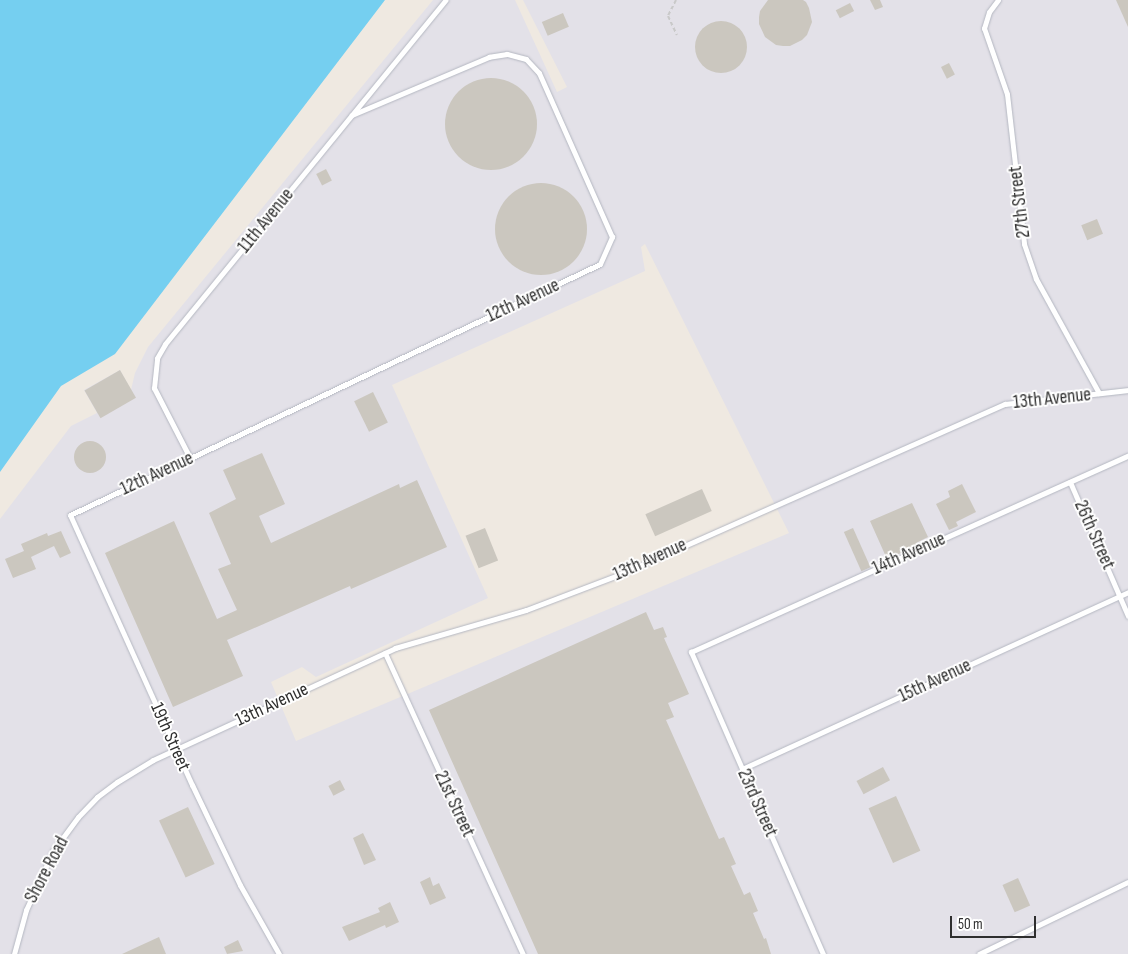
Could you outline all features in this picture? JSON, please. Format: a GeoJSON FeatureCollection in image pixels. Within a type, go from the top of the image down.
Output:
{"type":"FeatureCollection","features":[{"type":"Feature","properties":{"kind":"lane","name":"11th Avenue"},"geometry":{"type":"LineString","coordinates":[[190,458],[154,388],[157,358],[165,344],[446,0]]}},
{"type":"Feature","properties":{"kind":"lane","name":"27th Street"},"geometry":{"type":"LineString","coordinates":[[998,0],[989,12],[984,28],[1007,94],[1024,244],[1036,279],[1099,394]]}},
{"type":"Feature","properties":{"kind":"lane","name":"12th Avenue"},"geometry":{"type":"LineString","coordinates":[[70,515],[600,264],[612,237],[539,73],[526,59],[507,54],[489,57],[352,115]]}},
{"type":"Feature","properties":{"kind":"lane","name":"13th Avenue"},"geometry":{"type":"LineString","coordinates":[[175,749],[395,648],[526,610],[621,574],[1006,404],[1128,390]]}},
{"type":"Feature","properties":{"kind":"lane","name":"14th Avenue"},"geometry":{"type":"LineString","coordinates":[[691,652],[1128,456]]}},
{"type":"Feature","properties":{"kind":"lane","name":"26th Street"},"geometry":{"type":"LineString","coordinates":[[1070,482],[1128,616]]}},
{"type":"Feature","properties":{"kind":"lane","name":"19th Street"},"geometry":{"type":"LineString","coordinates":[[70,515],[175,749],[240,885],[279,954]]}},
{"type":"Feature","properties":{"kind":"lane","name":"15th Avenue"},"geometry":{"type":"LineString","coordinates":[[742,769],[1128,592]]}},
{"type":"Feature","properties":{"kind":"lane","name":"23rd Street"},"geometry":{"type":"LineString","coordinates":[[691,652],[823,954]]}},
{"type":"Feature","properties":{"kind":"lane","name":"21st Street"},"geometry":{"type":"LineString","coordinates":[[385,653],[523,954]]}},
{"type":"Feature","properties":{"kind":"lane","name":"Shore Road"},"geometry":{"type":"LineString","coordinates":[[14,954],[26,910],[53,851],[78,817],[117,782],[175,749]]}},
{"type":"Feature","properties":{"kind":"lane"},"geometry":{"type":"LineString","coordinates":[[980,954],[1128,882]]}},
{"type":"Feature","properties":{"kind":"path"},"geometry":{"type":"LineString","coordinates":[[676,0],[668,16],[677,35]]}},
{"type":"Feature","properties":{"kind":"shaded area"},"geometry":{"type":"Polygon","coordinates":[[[433,0],[515,0],[557,92],[567,87],[523,0],[1128,0],[1128,954],[0,954],[0,519],[71,426],[97,413],[84,390],[120,370],[131,390],[135,373],[148,347],[433,0]],[[645,244],[641,247],[645,271],[392,385],[488,598],[316,677],[302,667],[271,682],[296,741],[789,533],[645,244]]]}},
{"type":"Feature","properties":{"kind":"water"},"geometry":{"type":"Polygon","coordinates":[[[0,0],[385,0],[115,354],[61,386],[0,472],[0,0]]]}},
{"type":"Feature","properties":{"kind":"building"},"geometry":{"type":"Polygon","coordinates":[[[768,0],[803,0],[806,2],[812,22],[807,35],[802,40],[790,46],[783,46],[776,45],[765,37],[759,24],[759,17],[760,11],[768,0]]]}},
{"type":"Feature","properties":{"kind":"building"},"geometry":{"type":"Polygon","coordinates":[[[870,0],[880,0],[883,7],[875,10],[870,0]]]}},
{"type":"Feature","properties":{"kind":"building"},"geometry":{"type":"Polygon","coordinates":[[[1116,0],[1128,0],[1128,27],[1116,0]]]}},
{"type":"Feature","properties":{"kind":"building"},"geometry":{"type":"Polygon","coordinates":[[[850,3],[854,11],[840,18],[836,10],[850,3]]]}},
{"type":"Feature","properties":{"kind":"building"},"geometry":{"type":"Polygon","coordinates":[[[563,13],[569,27],[548,36],[542,22],[563,13]]]}},
{"type":"Feature","properties":{"kind":"building"},"geometry":{"type":"Polygon","coordinates":[[[716,21],[726,21],[740,28],[747,42],[747,52],[740,66],[726,73],[716,73],[706,69],[699,62],[695,52],[695,42],[699,32],[706,25],[716,21]]]}},
{"type":"Feature","properties":{"kind":"building"},"geometry":{"type":"Polygon","coordinates":[[[949,63],[955,75],[947,79],[941,67],[949,63]]]}},
{"type":"Feature","properties":{"kind":"building"},"geometry":{"type":"Polygon","coordinates":[[[491,78],[508,82],[523,92],[533,107],[537,124],[533,141],[523,156],[508,166],[491,170],[474,166],[459,156],[449,141],[445,124],[449,107],[459,92],[474,82],[491,78]]]}},
{"type":"Feature","properties":{"kind":"building"},"geometry":{"type":"Polygon","coordinates":[[[326,169],[332,181],[322,186],[316,174],[326,169]]]}},
{"type":"Feature","properties":{"kind":"building"},"geometry":{"type":"Polygon","coordinates":[[[541,183],[559,187],[573,197],[583,211],[587,229],[583,247],[573,261],[559,271],[541,275],[523,271],[509,261],[499,247],[495,229],[499,211],[509,197],[523,187],[541,183]]]}},
{"type":"Feature","properties":{"kind":"building"},"geometry":{"type":"Polygon","coordinates":[[[1097,219],[1103,234],[1087,240],[1081,225],[1097,219]]]}},
{"type":"Feature","properties":{"kind":"building"},"geometry":{"type":"Polygon","coordinates":[[[120,370],[136,398],[100,418],[84,390],[120,370]]]}},
{"type":"Feature","properties":{"kind":"building"},"geometry":{"type":"Polygon","coordinates":[[[373,392],[388,423],[369,432],[354,401],[373,392]]]}},
{"type":"Feature","properties":{"kind":"building"},"geometry":{"type":"Polygon","coordinates":[[[90,441],[96,442],[101,446],[105,451],[105,463],[101,468],[96,472],[90,473],[84,472],[79,468],[75,463],[74,457],[75,451],[79,446],[84,442],[90,441]]]}},
{"type":"Feature","properties":{"kind":"building"},"geometry":{"type":"Polygon","coordinates":[[[262,453],[285,504],[259,516],[271,543],[399,484],[400,488],[417,480],[447,547],[351,589],[350,586],[227,640],[243,676],[173,707],[105,553],[174,521],[217,619],[237,610],[218,569],[231,564],[209,513],[236,499],[223,470],[262,453]]]}},
{"type":"Feature","properties":{"kind":"building"},"geometry":{"type":"Polygon","coordinates":[[[962,484],[976,512],[956,522],[958,526],[949,530],[936,504],[950,497],[948,491],[962,484]]]}},
{"type":"Feature","properties":{"kind":"building"},"geometry":{"type":"Polygon","coordinates":[[[702,489],[712,511],[655,536],[645,514],[702,489]]]}},
{"type":"Feature","properties":{"kind":"building"},"geometry":{"type":"Polygon","coordinates":[[[912,503],[928,537],[916,543],[917,546],[887,559],[870,521],[912,503]]]}},
{"type":"Feature","properties":{"kind":"building"},"geometry":{"type":"Polygon","coordinates":[[[485,528],[498,560],[479,568],[466,536],[485,528]]]}},
{"type":"Feature","properties":{"kind":"building"},"geometry":{"type":"Polygon","coordinates":[[[853,528],[870,567],[861,571],[844,532],[853,528]]]}},
{"type":"Feature","properties":{"kind":"building"},"geometry":{"type":"Polygon","coordinates":[[[61,531],[71,553],[60,558],[54,546],[31,557],[36,569],[13,578],[5,559],[24,551],[21,544],[47,533],[48,536],[61,531]]]}},
{"type":"Feature","properties":{"kind":"building"},"geometry":{"type":"Polygon","coordinates":[[[646,612],[654,630],[663,627],[667,637],[664,638],[689,694],[668,703],[674,717],[666,720],[719,839],[724,837],[736,864],[731,866],[744,895],[750,892],[758,911],[753,913],[764,939],[766,938],[771,954],[538,954],[429,710],[646,612]]]}},
{"type":"Feature","properties":{"kind":"building"},"geometry":{"type":"Polygon","coordinates":[[[883,767],[890,780],[864,794],[857,781],[883,767]]]}},
{"type":"Feature","properties":{"kind":"building"},"geometry":{"type":"Polygon","coordinates":[[[340,780],[345,790],[333,796],[328,786],[340,780]]]}},
{"type":"Feature","properties":{"kind":"building"},"geometry":{"type":"Polygon","coordinates":[[[896,796],[920,851],[893,863],[869,808],[896,796]]]}},
{"type":"Feature","properties":{"kind":"building"},"geometry":{"type":"Polygon","coordinates":[[[188,807],[215,864],[186,878],[159,821],[188,807]]]}},
{"type":"Feature","properties":{"kind":"building"},"geometry":{"type":"Polygon","coordinates":[[[363,833],[376,860],[364,865],[353,838],[363,833]]]}},
{"type":"Feature","properties":{"kind":"building"},"geometry":{"type":"Polygon","coordinates":[[[430,877],[433,886],[439,883],[446,898],[430,905],[420,882],[430,877]]]}},
{"type":"Feature","properties":{"kind":"building"},"geometry":{"type":"Polygon","coordinates":[[[1018,878],[1030,905],[1015,912],[1002,885],[1018,878]]]}},
{"type":"Feature","properties":{"kind":"building"},"geometry":{"type":"Polygon","coordinates":[[[390,902],[399,922],[386,928],[385,925],[349,941],[342,927],[380,912],[378,908],[390,902]]]}},
{"type":"Feature","properties":{"kind":"building"},"geometry":{"type":"Polygon","coordinates":[[[159,937],[166,954],[122,954],[159,937]]]}},
{"type":"Feature","properties":{"kind":"building"},"geometry":{"type":"Polygon","coordinates":[[[238,940],[243,951],[227,954],[224,947],[238,940]]]}}]}
